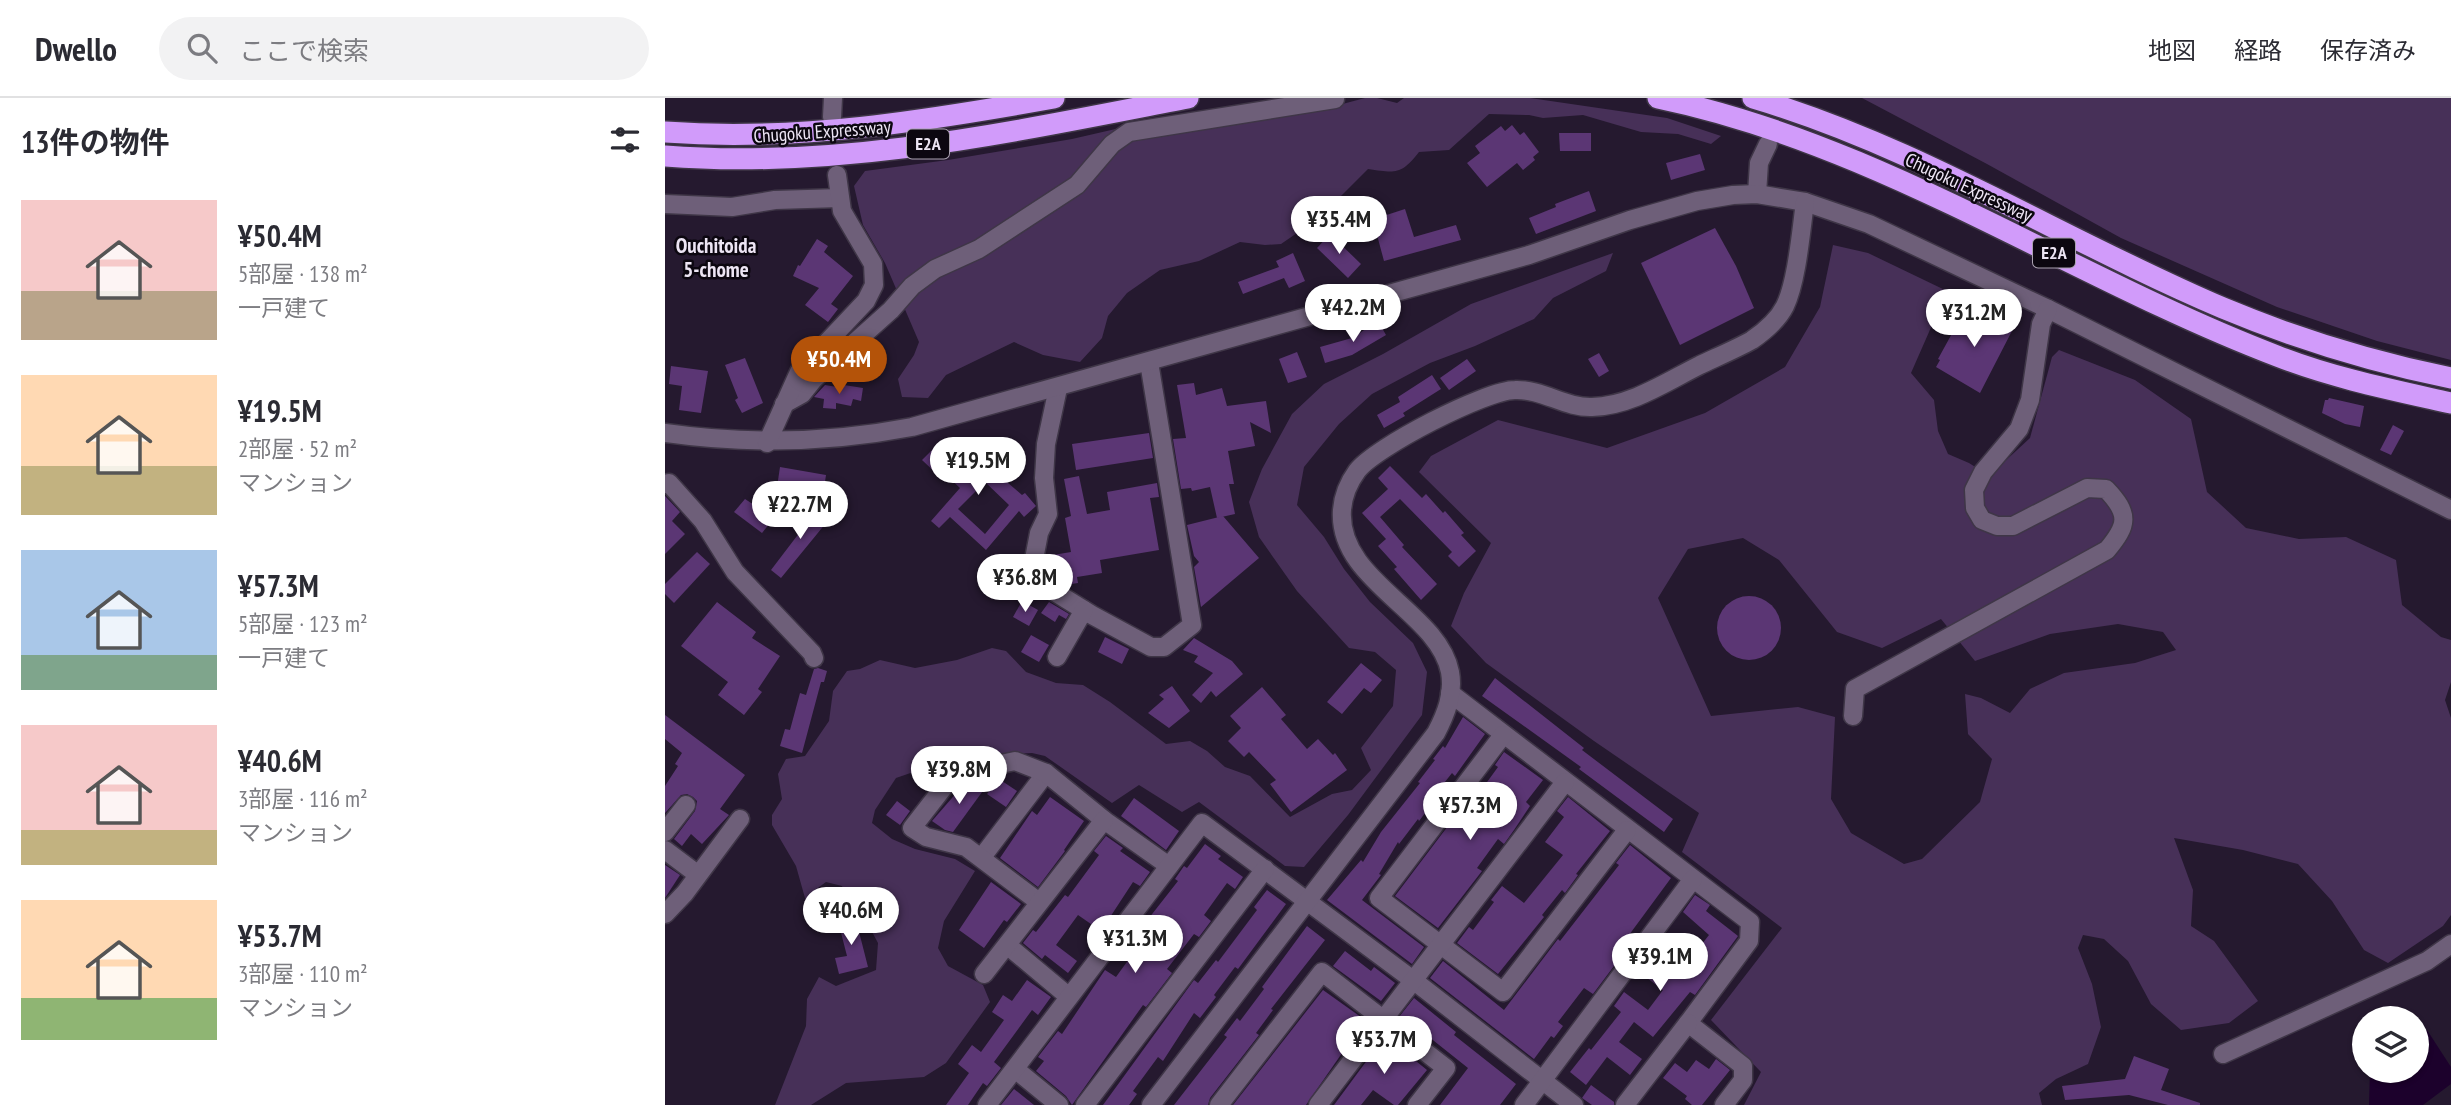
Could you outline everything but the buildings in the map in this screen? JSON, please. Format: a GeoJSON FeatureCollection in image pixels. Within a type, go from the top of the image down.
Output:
{"type":"FeatureCollection","features":[{"type":"Feature","properties":{"kind":"highway","name":"Chugoku Expressway"},"geometry":{"type":"LineString","coordinates":[[665,132],[755,135],[839,131],[933,119],[1054,98]]}},
{"type":"Feature","properties":{"kind":"highway","name":"Chugoku Expressway"},"geometry":{"type":"LineString","coordinates":[[665,156],[758,159],[842,154],[948,141],[1188,98]]}},
{"type":"Feature","properties":{"kind":"highway","name":"Chugoku Expressway"},"geometry":{"type":"LineString","coordinates":[[1658,98],[1762,124],[1836,152],[1926,191],[2153,303],[2279,357],[2336,375],[2451,403]]}},
{"type":"Feature","properties":{"kind":"highway","name":"Chugoku Expressway"},"geometry":{"type":"LineString","coordinates":[[1753,98],[1844,129],[1925,164],[2224,309],[2346,354],[2451,378]]}},
{"type":"Feature","properties":{"kind":"street"},"geometry":{"type":"LineString","coordinates":[[832,117],[833,98]]}},
{"type":"Feature","properties":{"kind":"street"},"geometry":{"type":"LineString","coordinates":[[784,404],[802,394],[814,379],[891,310],[912,286],[935,270],[979,249],[1077,185],[1112,144],[1129,132],[1335,99]]}},
{"type":"Feature","properties":{"kind":"street"},"geometry":{"type":"LineString","coordinates":[[1757,194],[1759,163],[1768,144]]}},
{"type":"Feature","properties":{"kind":"street"},"geometry":{"type":"LineString","coordinates":[[767,443],[799,372],[866,301],[874,285],[873,264],[842,211],[837,175]]}},
{"type":"Feature","properties":{"kind":"street"},"geometry":{"type":"LineString","coordinates":[[665,433],[767,443],[827,440],[899,430],[1529,255],[1630,220],[1697,201],[1757,194],[1805,202],[1869,224],[2048,309],[2451,510]]}},
{"type":"Feature","properties":{"kind":"street"},"geometry":{"type":"LineString","coordinates":[[665,204],[732,207],[775,200],[840,198]]}},
{"type":"Feature","properties":{"kind":"street"},"geometry":{"type":"LineString","coordinates":[[1151,1105],[1436,733],[1446,714],[1450,673],[1444,655],[1434,640],[1348,548],[1341,520],[1343,501],[1358,469],[1378,451],[1474,401],[1496,393],[1512,389],[1530,390],[1573,406],[1608,406],[1642,394],[1753,339],[1775,321],[1786,304],[1805,202]]}},
{"type":"Feature","properties":{"kind":"street"},"geometry":{"type":"LineString","coordinates":[[1853,716],[1855,690],[2107,550],[2122,533],[2125,517],[2118,502],[2106,489],[2087,488],[2013,526],[1997,526],[1982,520],[1975,508],[1974,490],[1983,472],[2019,429],[2030,400],[2041,324],[2048,309]]}},
{"type":"Feature","properties":{"kind":"street"},"geometry":{"type":"LineString","coordinates":[[1058,388],[1046,444],[1044,478],[1048,514],[1039,533],[1035,554],[1039,574],[1050,589],[1084,610],[1151,647],[1164,648],[1192,625],[1149,362]]}},
{"type":"Feature","properties":{"kind":"street"},"geometry":{"type":"LineString","coordinates":[[665,484],[669,483],[703,521],[735,572],[813,653],[814,658]]}},
{"type":"Feature","properties":{"kind":"street"},"geometry":{"type":"LineString","coordinates":[[1057,657],[1084,610]]}},
{"type":"Feature","properties":{"kind":"street"},"geometry":{"type":"LineString","coordinates":[[1450,694],[1750,922],[1749,941],[1625,1105]]}},
{"type":"Feature","properties":{"kind":"street"},"geometry":{"type":"LineString","coordinates":[[1503,735],[1379,898],[1503,992],[1627,830]]}},
{"type":"Feature","properties":{"kind":"street"},"geometry":{"type":"LineString","coordinates":[[1039,902],[966,847],[926,837],[912,828],[954,774],[1015,761],[1046,773],[1104,820],[1168,866]]}},
{"type":"Feature","properties":{"kind":"street"},"geometry":{"type":"LineString","coordinates":[[982,857],[1046,773]]}},
{"type":"Feature","properties":{"kind":"street"},"geometry":{"type":"LineString","coordinates":[[1318,1105],[1565,782]]}},
{"type":"Feature","properties":{"kind":"street"},"geometry":{"type":"LineString","coordinates":[[665,832],[686,805]]}},
{"type":"Feature","properties":{"kind":"street"},"geometry":{"type":"LineString","coordinates":[[665,914],[685,893],[740,818]]}},
{"type":"Feature","properties":{"kind":"street"},"geometry":{"type":"LineString","coordinates":[[984,974],[1104,820]]}},
{"type":"Feature","properties":{"kind":"street"},"geometry":{"type":"LineString","coordinates":[[987,1105],[1202,823],[1308,900],[1574,1105]]}},
{"type":"Feature","properties":{"kind":"street"},"geometry":{"type":"LineString","coordinates":[[665,850],[697,874]]}},
{"type":"Feature","properties":{"kind":"street"},"geometry":{"type":"LineString","coordinates":[[1085,1105],[1265,869]]}},
{"type":"Feature","properties":{"kind":"street"},"geometry":{"type":"LineString","coordinates":[[1524,1105],[1693,879]]}},
{"type":"Feature","properties":{"kind":"street"},"geometry":{"type":"LineString","coordinates":[[2223,1054],[2427,961],[2451,944]]}},
{"type":"Feature","properties":{"kind":"street"},"geometry":{"type":"LineString","coordinates":[[1007,945],[1068,996]]}},
{"type":"Feature","properties":{"kind":"street"},"geometry":{"type":"LineString","coordinates":[[1219,1105],[1322,972],[1446,1068],[1417,1105]]}},
{"type":"Feature","properties":{"kind":"street"},"geometry":{"type":"LineString","coordinates":[[1688,1023],[1743,1066],[1743,1080],[1724,1105]]}},
{"type":"Feature","properties":{"kind":"street"},"geometry":{"type":"LineString","coordinates":[[1015,1069],[1059,1105]]}},
{"type":"Feature","properties":{"kind":"shaded area"},"geometry":{"type":"Polygon","coordinates":[[[1365,98],[1397,103],[1404,98],[1530,98],[1667,118],[1721,136],[1711,144],[1678,134],[1641,132],[1583,115],[1543,118],[1489,114],[1449,150],[1419,152],[1397,171],[1368,169],[1319,218],[1281,244],[1240,242],[1199,261],[1160,270],[1127,293],[1108,316],[1102,338],[1080,362],[1043,355],[1014,342],[946,375],[928,398],[902,397],[898,379],[919,342],[885,263],[863,225],[854,186],[865,171],[1072,139],[1159,119],[1320,110],[1365,98]]]}},
{"type":"Feature","properties":{"kind":"shaded area"},"geometry":{"type":"Polygon","coordinates":[[[1862,98],[2451,98],[2451,360],[2377,341],[2277,307],[2121,238],[1862,98]]]}},
{"type":"Feature","properties":{"kind":"shaded area"},"geometry":{"type":"Polygon","coordinates":[[[1833,245],[1868,253],[1947,291],[1911,373],[1934,400],[1938,431],[1948,454],[1980,470],[2003,463],[2030,438],[2052,357],[2059,350],[2135,380],[2191,419],[2207,492],[2246,528],[2299,539],[2346,537],[2396,560],[2402,605],[2441,637],[2451,640],[2451,682],[2445,700],[2451,718],[2451,915],[2443,926],[2388,963],[2364,950],[2332,901],[2298,864],[2243,850],[2174,838],[2193,890],[2191,926],[2214,941],[2258,1001],[2229,1023],[2181,1030],[2151,1004],[2128,961],[2104,939],[2083,935],[2078,948],[2092,984],[2101,1027],[2088,1064],[2056,1079],[2039,1093],[2042,1105],[1744,1105],[1761,1072],[1711,1020],[1782,928],[1682,852],[1699,813],[1486,663],[1451,626],[1464,593],[1491,543],[1419,472],[1431,456],[1498,420],[1607,448],[1705,413],[1785,367],[1820,307],[1833,245]],[[1743,538],[1688,549],[1658,598],[1711,716],[1798,707],[1835,717],[1831,799],[1851,833],[1904,864],[1922,859],[1980,802],[1992,759],[1968,734],[1965,694],[1981,698],[2010,713],[2030,689],[2064,673],[2135,663],[2176,650],[2163,632],[2118,624],[2050,634],[1975,661],[1941,619],[1882,648],[1837,632],[1779,560],[1743,538]]]}},
{"type":"Feature","properties":{"kind":"shaded area"},"geometry":{"type":"Polygon","coordinates":[[[1613,253],[1606,271],[1553,298],[1534,319],[1430,363],[1372,394],[1339,424],[1304,467],[1297,505],[1324,537],[1344,569],[1370,602],[1413,643],[1427,672],[1422,715],[1348,815],[1304,867],[1285,866],[1199,802],[1182,812],[1139,785],[1112,803],[1045,756],[1032,753],[960,756],[896,778],[875,810],[872,823],[892,839],[915,849],[955,859],[975,871],[944,921],[938,948],[948,966],[983,985],[990,1002],[946,1063],[924,1077],[846,1083],[811,1105],[775,1105],[806,1026],[807,999],[819,977],[836,986],[876,970],[878,943],[864,917],[851,906],[842,886],[826,882],[815,890],[825,924],[812,923],[796,866],[772,825],[772,815],[782,799],[778,774],[786,759],[805,756],[829,721],[833,691],[847,671],[860,669],[880,660],[915,668],[957,660],[992,648],[1006,651],[1026,672],[1056,683],[1083,685],[1166,744],[1190,741],[1207,751],[1225,767],[1250,776],[1290,817],[1332,794],[1352,790],[1371,770],[1361,748],[1393,706],[1396,670],[1375,652],[1349,648],[1297,591],[1259,537],[1249,502],[1262,469],[1292,414],[1324,384],[1471,304],[1613,253]]]}},
{"type":"Feature","properties":{"kind":"shaded area"},"geometry":{"type":"Polygon","coordinates":[[[2429,1033],[2451,1067],[2451,1084],[2423,1105],[2369,1105],[2370,1083],[2429,1083],[2429,1033]]]}},
{"type":"Feature","properties":{"kind":"district","name":"Ouchitoida 5-chome"},"geometry":{"type":"Point","coordinates":[716,258]}}]}
